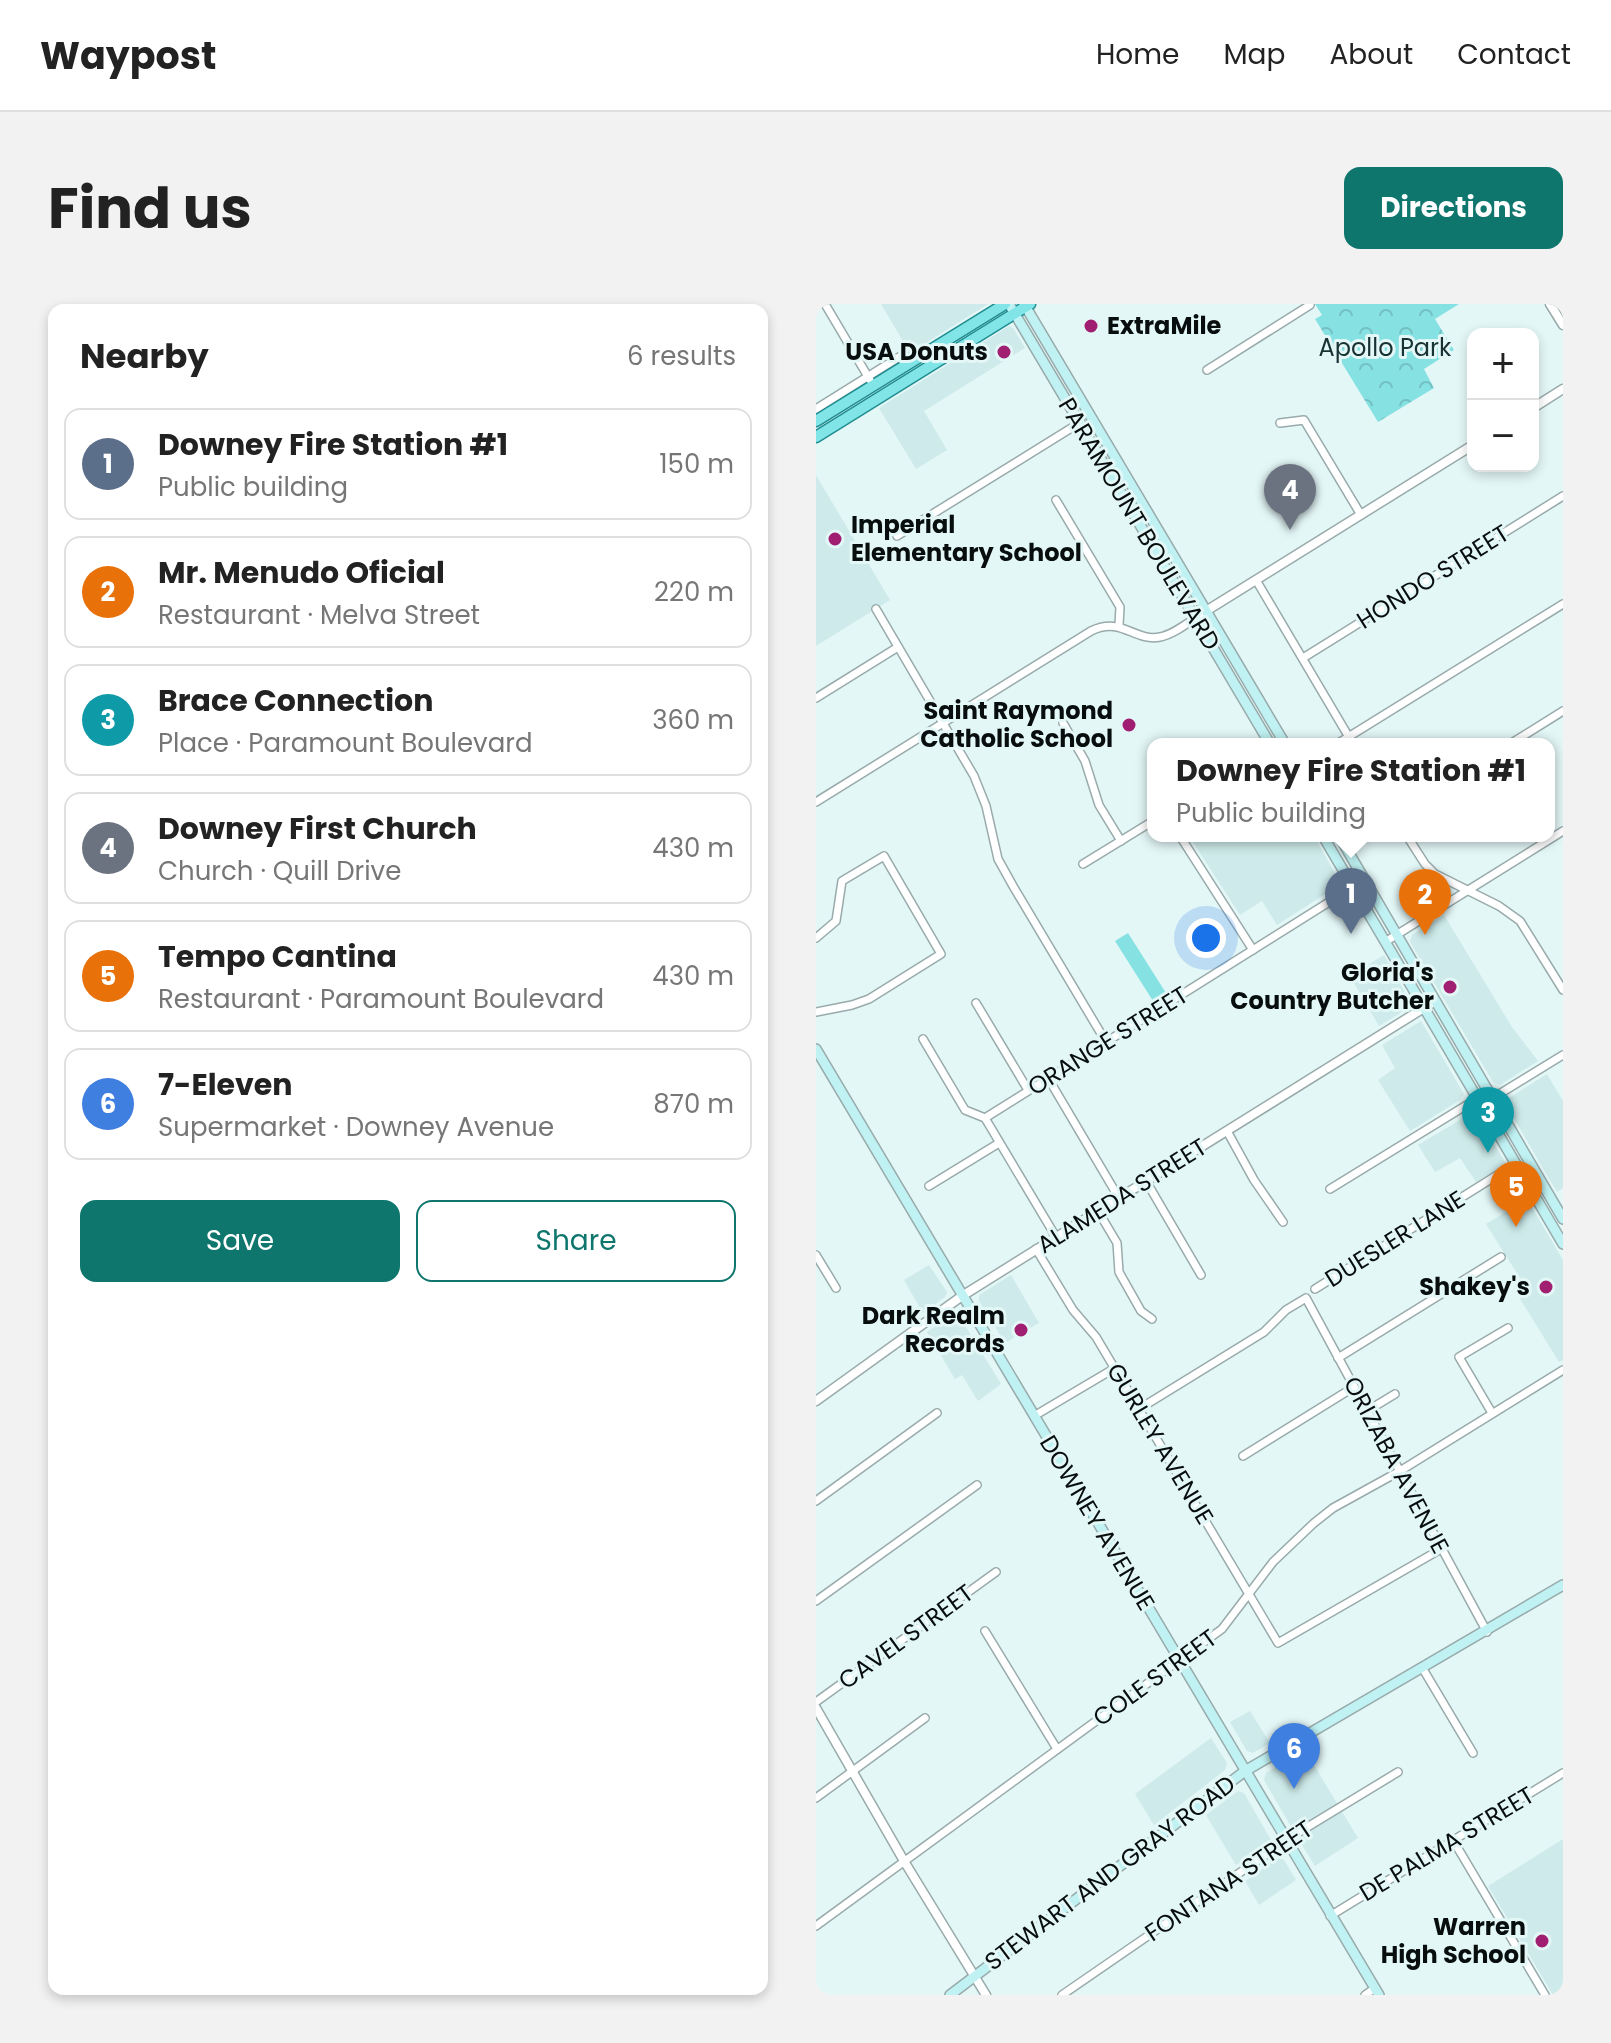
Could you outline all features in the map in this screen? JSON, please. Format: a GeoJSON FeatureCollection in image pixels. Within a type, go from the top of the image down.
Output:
{"type":"FeatureCollection","features":[{"type":"Feature","properties":{"kind":"main road"},"geometry":{"type":"LineString","coordinates":[[816,421],[871,381],[1009,307],[1026,305]]}},
{"type":"Feature","properties":{"kind":"main road","name":"PARAMOUNT BOULEVARD"},"geometry":{"type":"LineString","coordinates":[[1026,305],[1280,738]]}},
{"type":"Feature","properties":{"kind":"main road"},"geometry":{"type":"LineString","coordinates":[[816,437],[1009,307]]}},
{"type":"Feature","properties":{"kind":"main road","name":"PARAMOUNT BOULEVARD"},"geometry":{"type":"LineString","coordinates":[[1009,307],[1266,738]]}},
{"type":"Feature","properties":{"kind":"main road"},"geometry":{"type":"LineString","coordinates":[[1327,842],[1563,1244]]}},
{"type":"Feature","properties":{"kind":"main road"},"geometry":{"type":"LineString","coordinates":[[1342,842],[1563,1219]]}},
{"type":"Feature","properties":{"kind":"main road"},"geometry":{"type":"LineString","coordinates":[[1353,887],[1359,887],[1375,898]]}},
{"type":"Feature","properties":{"kind":"main road","name":"DOWNEY AVENUE"},"geometry":{"type":"LineString","coordinates":[[816,1049],[1377,1992]]}},
{"type":"Feature","properties":{"kind":"main road","name":"STEWART AND GRAY ROAD"},"geometry":{"type":"LineString","coordinates":[[950,1995],[1245,1771],[1563,1585]]}},
{"type":"Feature","properties":{"kind":"street"},"geometry":{"type":"LineString","coordinates":[[825,304],[871,381]]}},
{"type":"Feature","properties":{"kind":"street"},"geometry":{"type":"LineString","coordinates":[[1550,304],[1563,325]]}},
{"type":"Feature","properties":{"kind":"street"},"geometry":{"type":"LineString","coordinates":[[1207,370],[1310,305],[1317,316]]}},
{"type":"Feature","properties":{"kind":"street"},"geometry":{"type":"LineString","coordinates":[[816,409],[871,381],[904,354]]}},
{"type":"Feature","properties":{"kind":"street"},"geometry":{"type":"LineString","coordinates":[[1539,404],[1563,389]]}},
{"type":"Feature","properties":{"kind":"street"},"geometry":{"type":"LineString","coordinates":[[897,536],[1090,416]]}},
{"type":"Feature","properties":{"kind":"street"},"geometry":{"type":"LineString","coordinates":[[1280,423],[1304,420],[1361,515]]}},
{"type":"Feature","properties":{"kind":"street"},"geometry":{"type":"LineString","coordinates":[[816,802],[1091,631],[1105,625],[1119,625],[1148,637],[1170,634],[1467,449]]}},
{"type":"Feature","properties":{"kind":"street","name":"HONDO STREET"},"geometry":{"type":"LineString","coordinates":[[1303,658],[1563,496]]}},
{"type":"Feature","properties":{"kind":"street"},"geometry":{"type":"LineString","coordinates":[[1056,500],[1120,607],[1119,625]]}},
{"type":"Feature","properties":{"kind":"street"},"geometry":{"type":"LineString","coordinates":[[1256,580],[1350,738]]}},
{"type":"Feature","properties":{"kind":"street"},"geometry":{"type":"LineString","coordinates":[[1354,738],[1563,604]]}},
{"type":"Feature","properties":{"kind":"street"},"geometry":{"type":"LineString","coordinates":[[876,609],[979,786],[999,860],[1106,1042]]}},
{"type":"Feature","properties":{"kind":"street"},"geometry":{"type":"LineString","coordinates":[[816,698],[898,647]]}},
{"type":"Feature","properties":{"kind":"street"},"geometry":{"type":"LineString","coordinates":[[1520,738],[1563,711]]}},
{"type":"Feature","properties":{"kind":"street"},"geometry":{"type":"LineString","coordinates":[[1063,723],[1085,761],[1099,805],[1121,841]]}},
{"type":"Feature","properties":{"kind":"street"},"geometry":{"type":"LineString","coordinates":[[1083,864],[1147,825]]}},
{"type":"Feature","properties":{"kind":"street"},"geometry":{"type":"LineString","coordinates":[[1184,842],[1253,950]]}},
{"type":"Feature","properties":{"kind":"street"},"geometry":{"type":"LineString","coordinates":[[1411,842],[1435,874],[1506,910],[1520,921],[1563,990]]}},
{"type":"Feature","properties":{"kind":"street"},"geometry":{"type":"LineString","coordinates":[[1385,942],[1545,842]]}},
{"type":"Feature","properties":{"kind":"street"},"geometry":{"type":"LineString","coordinates":[[816,938],[836,921],[842,881],[884,856],[941,954],[860,1003],[816,1012]]}},
{"type":"Feature","properties":{"kind":"street","name":"ORANGE STREET"},"geometry":{"type":"LineString","coordinates":[[985,1118],[1353,887]]}},
{"type":"Feature","properties":{"kind":"street","name":"ALAMEDA STREET"},"geometry":{"type":"LineString","coordinates":[[816,1401],[962,1296],[1435,1001]]}},
{"type":"Feature","properties":{"kind":"street"},"geometry":{"type":"LineString","coordinates":[[976,1003],[1028,1090]]}},
{"type":"Feature","properties":{"kind":"street"},"geometry":{"type":"LineString","coordinates":[[923,1039],[965,1110],[985,1118],[1056,1237]]}},
{"type":"Feature","properties":{"kind":"street"},"geometry":{"type":"LineString","coordinates":[[1330,1189],[1563,1055]]}},
{"type":"Feature","properties":{"kind":"street"},"geometry":{"type":"LineString","coordinates":[[1048,1078],[1119,1198]]}},
{"type":"Feature","properties":{"kind":"street"},"geometry":{"type":"LineString","coordinates":[[1227,1131],[1254,1180],[1283,1222]]}},
{"type":"Feature","properties":{"kind":"street"},"geometry":{"type":"LineString","coordinates":[[929,1186],[999,1143]]}},
{"type":"Feature","properties":{"kind":"street","name":"DUESLER LANE"},"geometry":{"type":"LineString","coordinates":[[1315,1289],[1515,1164]]}},
{"type":"Feature","properties":{"kind":"street"},"geometry":{"type":"LineString","coordinates":[[1146,1181],[1201,1275]]}},
{"type":"Feature","properties":{"kind":"street"},"geometry":{"type":"LineString","coordinates":[[1098,1211],[1117,1243],[1118,1272],[1141,1311],[1152,1319]]}},
{"type":"Feature","properties":{"kind":"street","name":"GURLEY AVENUE"},"geometry":{"type":"LineString","coordinates":[[1036,1249],[1073,1310],[1094,1334],[1115,1368],[1278,1643],[1441,1549]]}},
{"type":"Feature","properties":{"kind":"street"},"geometry":{"type":"LineString","coordinates":[[816,1255],[836,1288]]}},
{"type":"Feature","properties":{"kind":"street"},"geometry":{"type":"LineString","coordinates":[[1338,1358],[1501,1257]]}},
{"type":"Feature","properties":{"kind":"street","name":"ORIZABA AVENUE"},"geometry":{"type":"LineString","coordinates":[[1139,1409],[1264,1332],[1286,1310],[1306,1298],[1487,1632]]}},
{"type":"Feature","properties":{"kind":"street"},"geometry":{"type":"LineString","coordinates":[[1492,1413],[1459,1357],[1508,1328]]}},
{"type":"Feature","properties":{"kind":"street"},"geometry":{"type":"LineString","coordinates":[[1034,1416],[1115,1368]]}},
{"type":"Feature","properties":{"kind":"street","name":"COLE STREET"},"geometry":{"type":"LineString","coordinates":[[816,1926],[1222,1629],[1273,1562],[1333,1508],[1400,1471],[1563,1370]]}},
{"type":"Feature","properties":{"kind":"street"},"geometry":{"type":"LineString","coordinates":[[1243,1456],[1354,1387]]}},
{"type":"Feature","properties":{"kind":"street"},"geometry":{"type":"LineString","coordinates":[[1367,1411],[1395,1394]]}},
{"type":"Feature","properties":{"kind":"street"},"geometry":{"type":"LineString","coordinates":[[816,1501],[937,1413]]}},
{"type":"Feature","properties":{"kind":"street"},"geometry":{"type":"LineString","coordinates":[[816,1601],[977,1485]]}},
{"type":"Feature","properties":{"kind":"street","name":"CAVEL STREET"},"geometry":{"type":"LineString","coordinates":[[816,1705],[996,1572]]}},
{"type":"Feature","properties":{"kind":"street"},"geometry":{"type":"LineString","coordinates":[[985,1631],[1057,1749]]}},
{"type":"Feature","properties":{"kind":"street"},"geometry":{"type":"LineString","coordinates":[[1423,1669],[1473,1753]]}},
{"type":"Feature","properties":{"kind":"street"},"geometry":{"type":"LineString","coordinates":[[816,1705],[904,1861],[986,1995]]}},
{"type":"Feature","properties":{"kind":"street"},"geometry":{"type":"LineString","coordinates":[[816,1798],[925,1718]]}},
{"type":"Feature","properties":{"kind":"street","name":"FONTANA STREET"},"geometry":{"type":"LineString","coordinates":[[1062,1995],[1286,1842],[1398,1772]]}},
{"type":"Feature","properties":{"kind":"street","name":"DE PALMA STREET"},"geometry":{"type":"LineString","coordinates":[[1330,1916],[1563,1773]]}},
{"type":"Feature","properties":{"kind":"street"},"geometry":{"type":"LineString","coordinates":[[1453,1840],[1545,1995]]}},
{"type":"Feature","properties":{"kind":"street"},"geometry":{"type":"LineString","coordinates":[[1365,1995],[1377,1992]]}},
{"type":"Feature","properties":{"kind":"shaded area"},"geometry":{"type":"Polygon","coordinates":[[[881,304],[988,304],[910,353],[881,304]]]}},
{"type":"Feature","properties":{"kind":"shaded area"},"geometry":{"type":"Polygon","coordinates":[[[1009,326],[1025,348],[924,411],[947,450],[916,469],[879,408],[1009,326]]]}},
{"type":"Feature","properties":{"kind":"shaded area","name":"Imperial Elementary School"},"geometry":{"type":"Polygon","coordinates":[[[816,475],[890,600],[816,646],[816,475]]]}},
{"type":"Feature","properties":{"kind":"shaded area"},"geometry":{"type":"Polygon","coordinates":[[[1193,842],[1317,842],[1341,884],[1277,925],[1262,901],[1240,915],[1193,842]]]}},
{"type":"Feature","properties":{"kind":"shaded area"},"geometry":{"type":"Polygon","coordinates":[[[1444,915],[1512,1027],[1538,1061],[1500,1085],[1493,1082],[1410,942],[1412,935],[1444,915]]]}},
{"type":"Feature","properties":{"kind":"shaded area"},"geometry":{"type":"Polygon","coordinates":[[[1384,955],[1411,1003],[1410,1007],[1379,1026],[1350,976],[1384,955]]]}},
{"type":"Feature","properties":{"kind":"shaded area"},"geometry":{"type":"Polygon","coordinates":[[[1421,1021],[1464,1094],[1460,1100],[1410,1131],[1378,1080],[1395,1068],[1382,1045],[1421,1021]]]}},
{"type":"Feature","properties":{"kind":"shaded area"},"geometry":{"type":"Polygon","coordinates":[[[1547,1074],[1563,1101],[1563,1188],[1557,1192],[1506,1105],[1506,1100],[1547,1074]]]}},
{"type":"Feature","properties":{"kind":"shaded area"},"geometry":{"type":"Polygon","coordinates":[[[1475,1111],[1506,1164],[1476,1182],[1460,1158],[1435,1172],[1418,1145],[1475,1111]]]}},
{"type":"Feature","properties":{"kind":"shaded area"},"geometry":{"type":"Polygon","coordinates":[[[1527,1199],[1563,1260],[1563,1360],[1559,1362],[1514,1289],[1523,1283],[1486,1224],[1527,1199]]]}},
{"type":"Feature","properties":{"kind":"shaded area"},"geometry":{"type":"Polygon","coordinates":[[[929,1265],[947,1292],[945,1297],[923,1313],[904,1280],[929,1265]]]}},
{"type":"Feature","properties":{"kind":"shaded area"},"geometry":{"type":"Polygon","coordinates":[[[1011,1275],[1039,1323],[1005,1343],[979,1301],[979,1295],[1011,1275]]]}},
{"type":"Feature","properties":{"kind":"shaded area"},"geometry":{"type":"Polygon","coordinates":[[[954,1313],[958,1314],[1001,1384],[978,1401],[962,1375],[955,1379],[927,1332],[954,1313]]]}},
{"type":"Feature","properties":{"kind":"shaded area"},"geometry":{"type":"Polygon","coordinates":[[[1250,1711],[1270,1743],[1253,1753],[1247,1751],[1230,1722],[1250,1711]]]}},
{"type":"Feature","properties":{"kind":"shaded area"},"geometry":{"type":"Polygon","coordinates":[[[1211,1738],[1227,1763],[1225,1770],[1154,1825],[1135,1794],[1211,1738]]]}},
{"type":"Feature","properties":{"kind":"shaded area"},"geometry":{"type":"Polygon","coordinates":[[[1305,1750],[1338,1805],[1294,1832],[1264,1780],[1266,1773],[1305,1750]]]}},
{"type":"Feature","properties":{"kind":"shaded area"},"geometry":{"type":"Polygon","coordinates":[[[1238,1791],[1244,1793],[1271,1840],[1236,1865],[1206,1815],[1238,1791]]]}},
{"type":"Feature","properties":{"kind":"shaded area"},"geometry":{"type":"Polygon","coordinates":[[[1341,1810],[1358,1838],[1315,1866],[1297,1837],[1341,1810]]]}},
{"type":"Feature","properties":{"kind":"shaded area","name":"Warren High School"},"geometry":{"type":"Polygon","coordinates":[[[1563,1839],[1563,1995],[1553,1995],[1488,1886],[1563,1839]]]}},
{"type":"Feature","properties":{"kind":"shaded area"},"geometry":{"type":"Polygon","coordinates":[[[1278,1858],[1284,1860],[1296,1880],[1259,1905],[1245,1881],[1278,1858]]]}},
{"type":"Feature","properties":{"kind":"green space","name":"Apollo Park"},"geometry":{"type":"Polygon","coordinates":[[[1315,304],[1459,304],[1435,319],[1454,350],[1424,369],[1434,388],[1378,422],[1315,319],[1322,315],[1315,304]]]}},
{"type":"Feature","properties":{"kind":"green space"},"geometry":{"type":"Polygon","coordinates":[[[1128,933],[1166,993],[1153,1001],[1115,941],[1128,933]]]}},
{"type":"Feature","properties":{"kind":"place","name":"ExtraMile"},"geometry":{"type":"Point","coordinates":[1091,326]}},
{"type":"Feature","properties":{"kind":"place","name":"USA Donuts"},"geometry":{"type":"Point","coordinates":[1004,352]}},
{"type":"Feature","properties":{"kind":"place","name":"Downey First Church"},"geometry":{"type":"Point","coordinates":[1290,530]}},
{"type":"Feature","properties":{"kind":"place","name":"Imperial Elementary School"},"geometry":{"type":"Point","coordinates":[835,539]}},
{"type":"Feature","properties":{"kind":"place","name":"Saint Raymond Catholic School"},"geometry":{"type":"Point","coordinates":[1129,725]}},
{"type":"Feature","properties":{"kind":"place","name":"Downey Fire Station #1"},"geometry":{"type":"Point","coordinates":[1351,934]}},
{"type":"Feature","properties":{"kind":"place","name":"Mr. Menudo Oficial"},"geometry":{"type":"Point","coordinates":[1425,935]}},
{"type":"Feature","properties":{"kind":"place","name":"Gloria's Country Butcher"},"geometry":{"type":"Point","coordinates":[1450,987]}},
{"type":"Feature","properties":{"kind":"place","name":"Brace Connection"},"geometry":{"type":"Point","coordinates":[1488,1153]}},
{"type":"Feature","properties":{"kind":"place","name":"Tempo Cantina"},"geometry":{"type":"Point","coordinates":[1516,1227]}},
{"type":"Feature","properties":{"kind":"place","name":"Shakey's"},"geometry":{"type":"Point","coordinates":[1546,1287]}},
{"type":"Feature","properties":{"kind":"place","name":"Dark Realm Records"},"geometry":{"type":"Point","coordinates":[1021,1330]}},
{"type":"Feature","properties":{"kind":"place","name":"7-Eleven"},"geometry":{"type":"Point","coordinates":[1294,1789]}},
{"type":"Feature","properties":{"kind":"place","name":"Warren High School"},"geometry":{"type":"Point","coordinates":[1542,1941]}}]}
